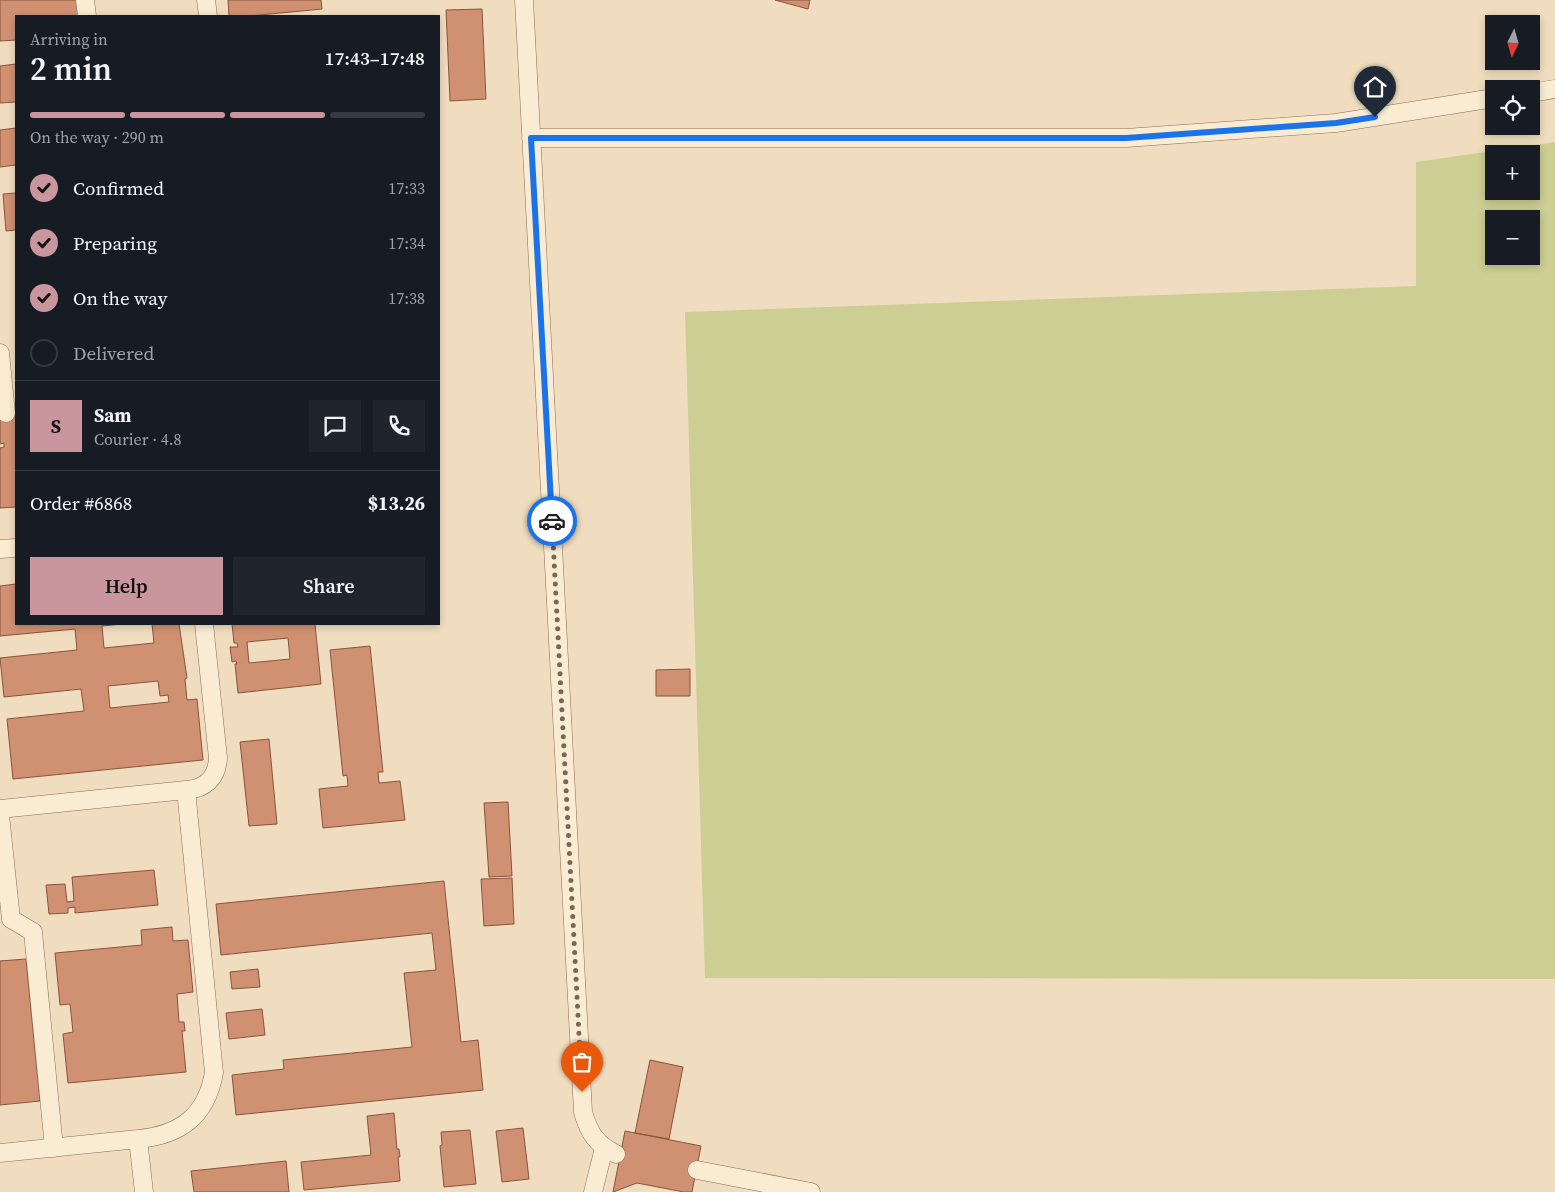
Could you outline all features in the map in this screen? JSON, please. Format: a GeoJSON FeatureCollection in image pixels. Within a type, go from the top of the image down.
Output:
{"type":"FeatureCollection","features":[{"type":"Feature","properties":{"kind":"lane"},"geometry":{"type":"LineString","coordinates":[[85,0],[87,15]]}},
{"type":"Feature","properties":{"kind":"lane"},"geometry":{"type":"LineString","coordinates":[[206,0],[208,15]]}},
{"type":"Feature","properties":{"kind":"lane"},"geometry":{"type":"LineString","coordinates":[[524,0],[583,1112],[587,1126],[595,1138],[610,1151],[593,1192]]}},
{"type":"Feature","properties":{"kind":"lane"},"geometry":{"type":"LineString","coordinates":[[1540,92],[1555,89]]}},
{"type":"Feature","properties":{"kind":"lane"},"geometry":{"type":"LineString","coordinates":[[531,138],[1126,138],[1336,123],[1485,99]]}},
{"type":"Feature","properties":{"kind":"lane"},"geometry":{"type":"LineString","coordinates":[[0,353],[6,413]]}},
{"type":"Feature","properties":{"kind":"lane"},"geometry":{"type":"LineString","coordinates":[[0,549],[15,548]]}},
{"type":"Feature","properties":{"kind":"lane"},"geometry":{"type":"LineString","coordinates":[[0,809],[186,790],[203,786],[210,781],[218,767],[218,758],[204,625]]}},
{"type":"Feature","properties":{"kind":"lane"},"geometry":{"type":"LineString","coordinates":[[0,1153],[155,1138],[172,1133],[186,1124],[198,1112],[206,1100],[214,1073],[186,790]]}},
{"type":"Feature","properties":{"kind":"lane"},"geometry":{"type":"LineString","coordinates":[[0,815],[5,920],[33,932],[54,1148]]}},
{"type":"Feature","properties":{"kind":"lane"},"geometry":{"type":"LineString","coordinates":[[138,1139],[144,1192]]}},
{"type":"Feature","properties":{"kind":"lane"},"geometry":{"type":"LineString","coordinates":[[697,1170],[759,1187],[811,1192]]}},
{"type":"Feature","properties":{"kind":"green space"},"geometry":{"type":"Polygon","coordinates":[[[1555,142],[1555,979],[705,978],[685,312],[1416,286],[1416,162],[1485,152],[1485,200],[1540,200],[1540,145],[1534,145],[1555,142]]]}},
{"type":"Feature","properties":{"kind":"building"},"geometry":{"type":"Polygon","coordinates":[[[0,0],[78,0],[80,15],[15,15],[15,40],[0,41],[0,0]]]}},
{"type":"Feature","properties":{"kind":"building"},"geometry":{"type":"Polygon","coordinates":[[[228,0],[321,0],[322,9],[259,15],[229,15],[228,0]]]}},
{"type":"Feature","properties":{"kind":"building"},"geometry":{"type":"Polygon","coordinates":[[[775,0],[810,0],[808,9],[775,0]]]}},
{"type":"Feature","properties":{"kind":"building"},"geometry":{"type":"Polygon","coordinates":[[[482,9],[486,99],[450,101],[446,10],[482,9]]]}},
{"type":"Feature","properties":{"kind":"building"},"geometry":{"type":"Polygon","coordinates":[[[15,64],[15,102],[0,103],[0,66],[15,64]]]}},
{"type":"Feature","properties":{"kind":"building"},"geometry":{"type":"Polygon","coordinates":[[[15,128],[15,165],[0,167],[0,130],[15,128]]]}},
{"type":"Feature","properties":{"kind":"building"},"geometry":{"type":"Polygon","coordinates":[[[15,193],[15,230],[6,231],[3,194],[15,193]]]}},
{"type":"Feature","properties":{"kind":"building"},"geometry":{"type":"Polygon","coordinates":[[[15,412],[15,507],[0,508],[0,448],[4,447],[4,443],[0,444],[0,414],[15,412]]]}},
{"type":"Feature","properties":{"kind":"building"},"geometry":{"type":"Polygon","coordinates":[[[15,584],[15,625],[112,625],[102,626],[104,648],[154,643],[152,625],[179,625],[187,678],[185,679],[187,700],[197,699],[203,760],[13,779],[7,719],[84,711],[81,689],[4,697],[0,658],[77,650],[75,629],[0,636],[0,586],[15,584]],[[158,681],[108,686],[110,708],[169,702],[168,695],[160,696],[158,681]]]}},
{"type":"Feature","properties":{"kind":"building"},"geometry":{"type":"Polygon","coordinates":[[[232,625],[315,625],[321,684],[238,693],[235,664],[237,664],[236,661],[232,662],[230,647],[238,647],[237,643],[234,643],[232,625]],[[288,638],[247,642],[249,663],[290,659],[288,638]]]}},
{"type":"Feature","properties":{"kind":"building"},"geometry":{"type":"Polygon","coordinates":[[[370,646],[383,772],[378,772],[379,783],[400,781],[405,820],[323,828],[319,789],[348,786],[347,775],[343,776],[330,650],[370,646]]]}},
{"type":"Feature","properties":{"kind":"building"},"geometry":{"type":"Polygon","coordinates":[[[690,669],[690,696],[656,696],[656,670],[690,669]]]}},
{"type":"Feature","properties":{"kind":"building"},"geometry":{"type":"Polygon","coordinates":[[[269,739],[277,824],[249,826],[240,742],[269,739]]]}},
{"type":"Feature","properties":{"kind":"building"},"geometry":{"type":"Polygon","coordinates":[[[508,802],[512,876],[489,877],[484,803],[508,802]]]}},
{"type":"Feature","properties":{"kind":"building"},"geometry":{"type":"Polygon","coordinates":[[[154,870],[158,905],[75,913],[75,907],[68,908],[68,913],[49,914],[46,885],[65,884],[67,902],[74,901],[72,877],[154,870]]]}},
{"type":"Feature","properties":{"kind":"building"},"geometry":{"type":"Polygon","coordinates":[[[512,878],[514,924],[484,926],[481,879],[512,878]]]}},
{"type":"Feature","properties":{"kind":"building"},"geometry":{"type":"Polygon","coordinates":[[[444,881],[461,1042],[478,1040],[483,1090],[236,1115],[232,1075],[284,1069],[283,1060],[412,1047],[404,973],[436,970],[432,933],[221,955],[216,904],[444,881]]]}},
{"type":"Feature","properties":{"kind":"building"},"geometry":{"type":"Polygon","coordinates":[[[172,927],[173,941],[188,940],[193,992],[177,994],[179,1022],[184,1022],[185,1031],[182,1031],[186,1072],[68,1083],[63,1034],[73,1032],[70,1004],[60,1005],[55,953],[142,945],[141,930],[172,927]]]}},
{"type":"Feature","properties":{"kind":"building"},"geometry":{"type":"Polygon","coordinates":[[[26,959],[40,1101],[0,1105],[0,961],[26,959]]]}},
{"type":"Feature","properties":{"kind":"building"},"geometry":{"type":"Polygon","coordinates":[[[258,969],[260,987],[232,989],[230,972],[258,969]]]}},
{"type":"Feature","properties":{"kind":"building"},"geometry":{"type":"Polygon","coordinates":[[[262,1009],[265,1035],[229,1039],[226,1013],[262,1009]]]}},
{"type":"Feature","properties":{"kind":"building"},"geometry":{"type":"Polygon","coordinates":[[[650,1060],[683,1067],[669,1139],[635,1133],[650,1060]]]}},
{"type":"Feature","properties":{"kind":"building"},"geometry":{"type":"Polygon","coordinates":[[[394,1113],[397,1149],[399,1149],[400,1157],[398,1157],[400,1181],[304,1190],[301,1162],[371,1155],[367,1116],[394,1113]]]}},
{"type":"Feature","properties":{"kind":"building"},"geometry":{"type":"Polygon","coordinates":[[[523,1128],[529,1179],[502,1182],[496,1131],[523,1128]]]}},
{"type":"Feature","properties":{"kind":"building"},"geometry":{"type":"Polygon","coordinates":[[[470,1130],[476,1184],[444,1187],[440,1146],[442,1145],[441,1132],[470,1130]]]}},
{"type":"Feature","properties":{"kind":"building"},"geometry":{"type":"Polygon","coordinates":[[[625,1131],[701,1146],[692,1192],[637,1183],[613,1192],[625,1131]]]}},
{"type":"Feature","properties":{"kind":"building"},"geometry":{"type":"Polygon","coordinates":[[[286,1161],[289,1192],[194,1192],[191,1171],[286,1161]]]}},
{"type":"Feature","properties":{"kind":"way so far"},"geometry":{"type":"LineString","coordinates":[[552,521],[582,1092]]}},
{"type":"Feature","properties":{"kind":"route"},"geometry":{"type":"LineString","coordinates":[[552,521],[531,138],[1126,138],[1336,123],[1375,117]]}}]}
